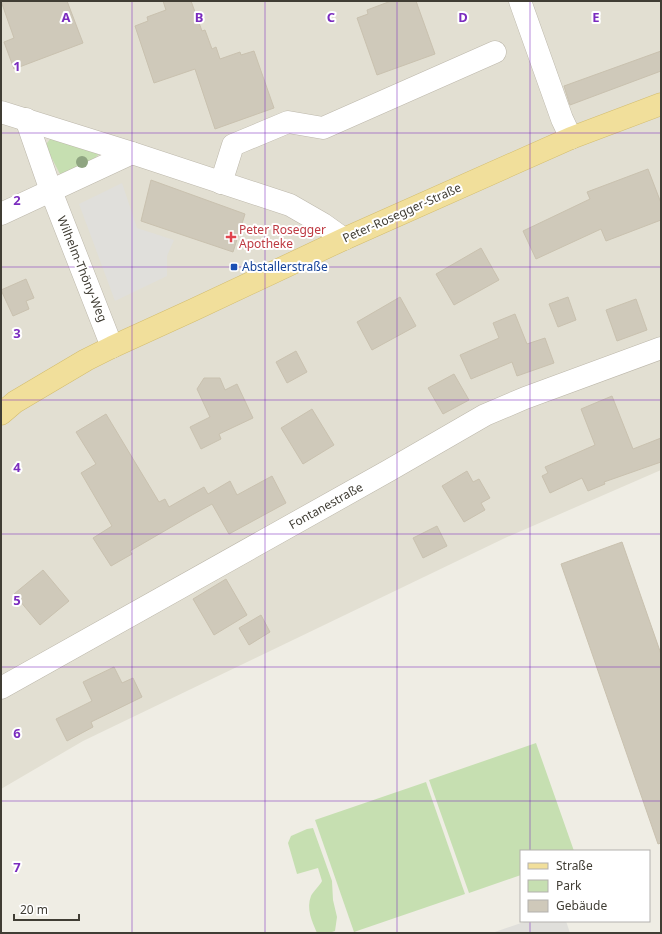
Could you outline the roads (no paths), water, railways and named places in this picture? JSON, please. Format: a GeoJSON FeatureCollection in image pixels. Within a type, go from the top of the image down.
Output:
{"type":"FeatureCollection","features":[{"type":"Feature","properties":{"kind":"main road","name":"Peter-Rosegger-Straße"},"geometry":{"type":"LineString","coordinates":[[1,414],[22,398],[86,360],[112,347],[344,239],[571,138],[661,104]]}},
{"type":"Feature","properties":{"kind":"street"},"geometry":{"type":"LineString","coordinates":[[520,1],[562,119],[571,138]]}},
{"type":"Feature","properties":{"kind":"street"},"geometry":{"type":"LineString","coordinates":[[221,183],[233,145],[288,122],[323,128],[495,52]]}},
{"type":"Feature","properties":{"kind":"street"},"geometry":{"type":"LineString","coordinates":[[1,112],[132,153],[290,206],[323,224],[344,239]]}},
{"type":"Feature","properties":{"kind":"street","name":"Wilhelm-Thöny-Weg"},"geometry":{"type":"LineString","coordinates":[[26,119],[51,191],[112,347]]}},
{"type":"Feature","properties":{"kind":"street"},"geometry":{"type":"LineString","coordinates":[[1,214],[132,153]]}},
{"type":"Feature","properties":{"kind":"street","name":"Fontanestraße"},"geometry":{"type":"LineString","coordinates":[[1,688],[485,415],[525,398],[661,348]]}},
{"type":"Feature","properties":{"kind":"place","name":"Peter Rosegger Apotheke"},"geometry":{"type":"Point","coordinates":[231,237]}},
{"type":"Feature","properties":{"kind":"place","name":"Abstallerstraße"},"geometry":{"type":"Point","coordinates":[234,267]}}]}
